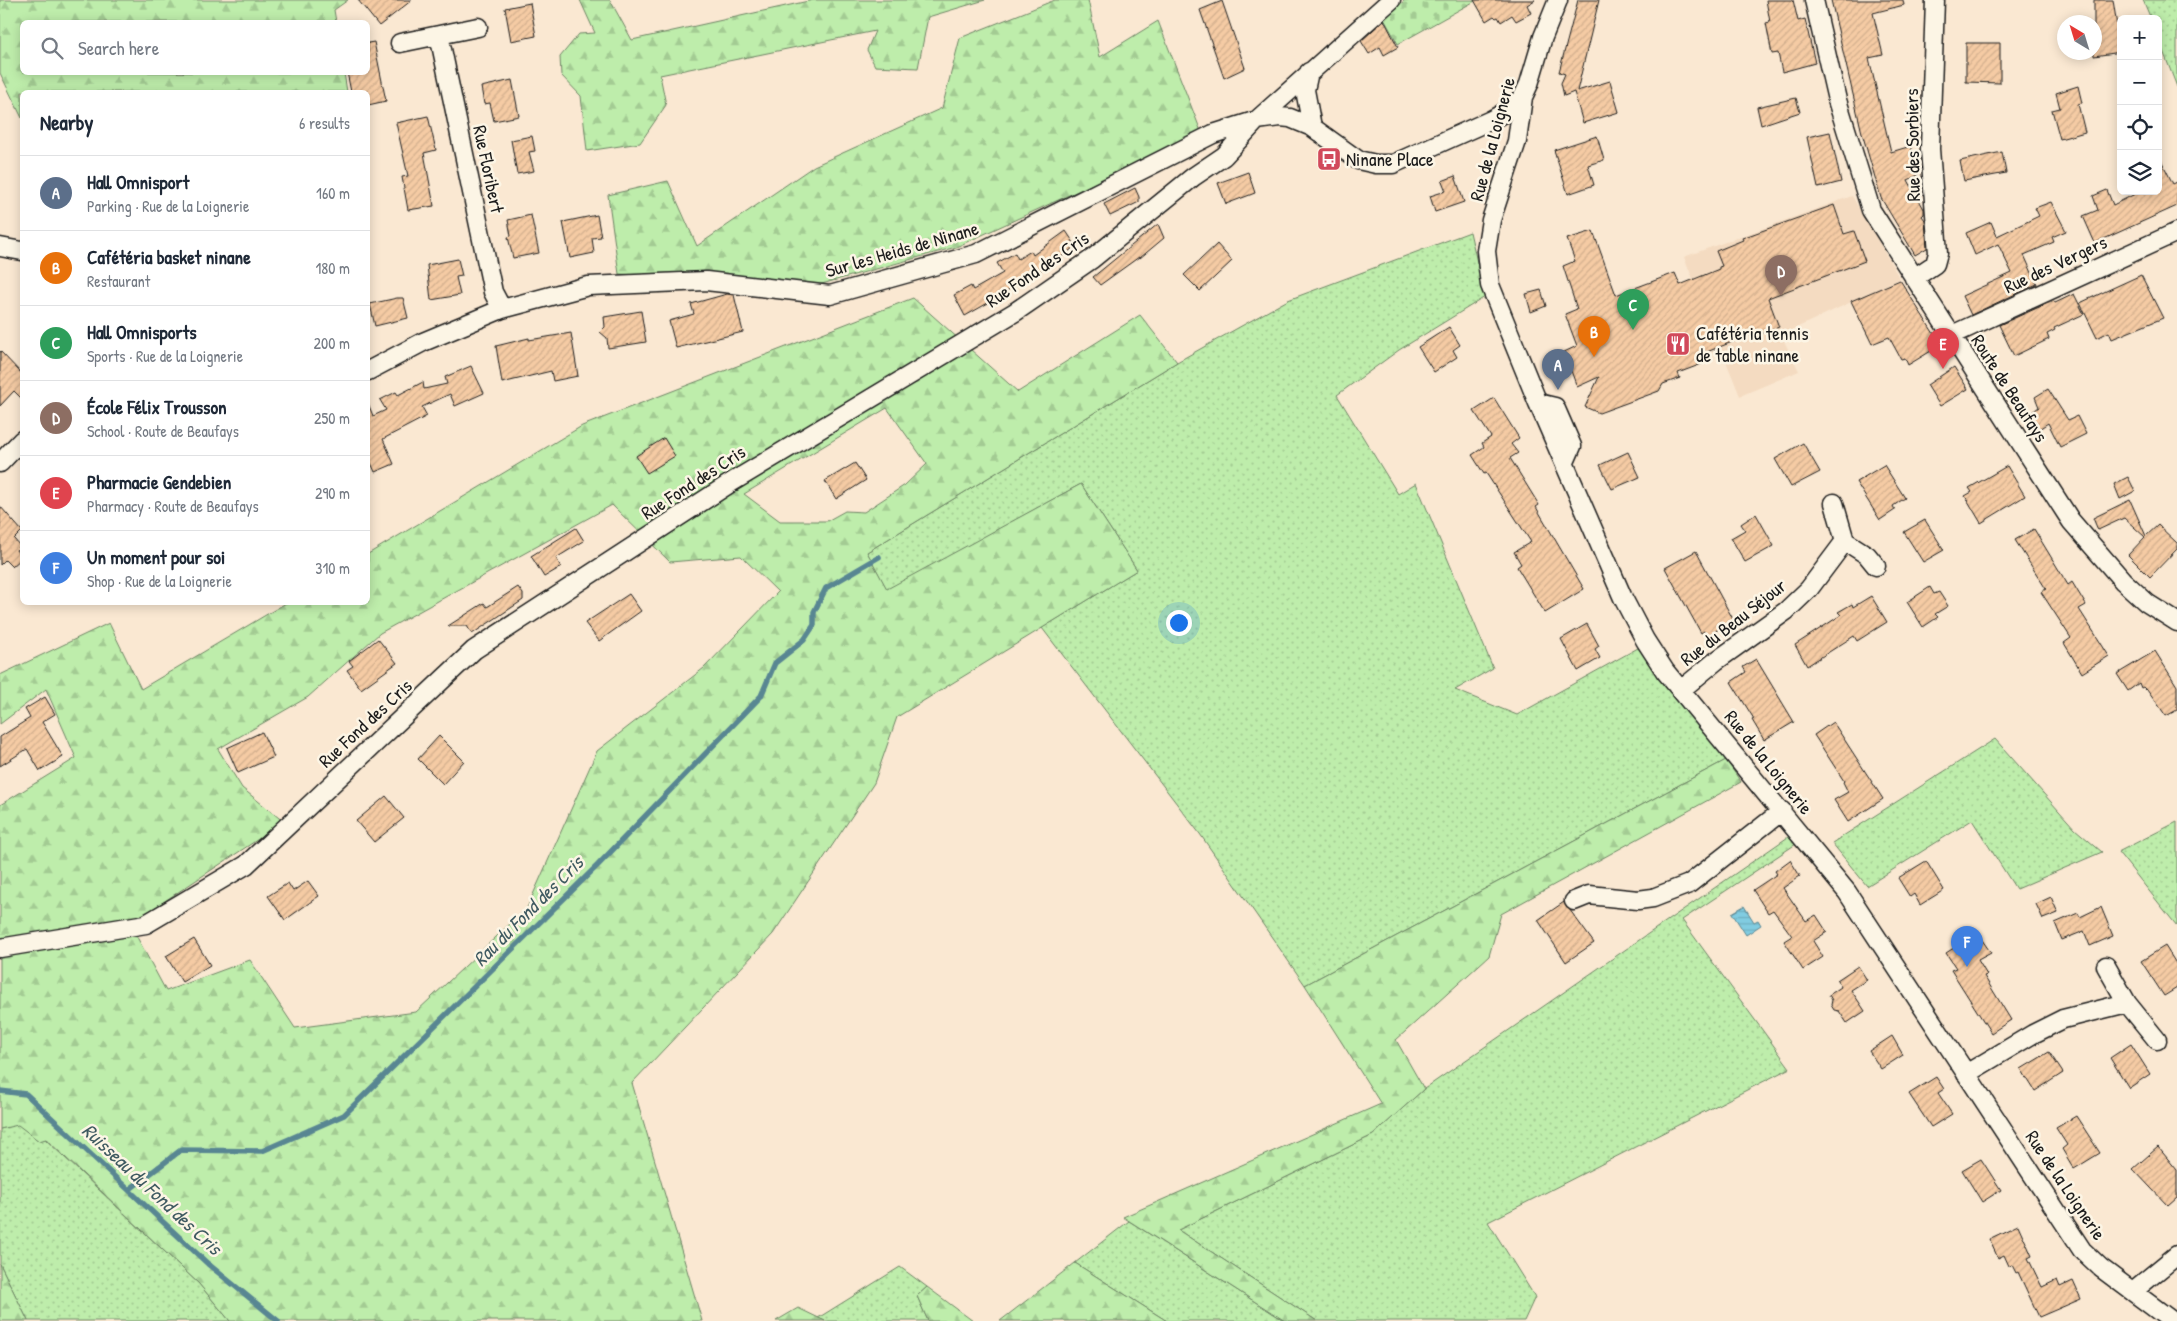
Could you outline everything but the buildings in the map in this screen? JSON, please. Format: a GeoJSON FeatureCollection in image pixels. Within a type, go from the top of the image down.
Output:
{"type":"FeatureCollection","features":[{"type":"Feature","properties":{"kind":"street","name":"Rue Fond des Cris"},"geometry":{"type":"LineString","coordinates":[[0,948],[146,924],[246,865],[474,650],[740,477],[1014,312],[1092,259],[1193,177],[1224,156],[1257,120],[1392,0]]}},
{"type":"Feature","properties":{"kind":"street","name":"Rue de la Loignerie"},"geometry":{"type":"LineString","coordinates":[[1558,0],[1543,37],[1529,84],[1523,97],[1518,141],[1491,220],[1486,251],[1490,285],[1538,403],[1623,598],[1645,640],[1665,671],[1682,689],[1847,892],[2082,1250],[2101,1268],[2172,1321]]}},
{"type":"Feature","properties":{"kind":"street","name":"Route de Beaufays"},"geometry":{"type":"LineString","coordinates":[[1814,0],[1837,100],[1871,210],[2071,521],[2123,581],[2147,603],[2177,622]]}},
{"type":"Feature","properties":{"kind":"street","name":"Rue des Sorbiers"},"geometry":{"type":"LineString","coordinates":[[1914,278],[1935,264],[1938,253],[1930,149],[1935,0]]}},
{"type":"Feature","properties":{"kind":"street"},"geometry":{"type":"LineString","coordinates":[[400,43],[478,27]]}},
{"type":"Feature","properties":{"kind":"street","name":"Rue Floribert"},"geometry":{"type":"LineString","coordinates":[[439,35],[493,292],[502,309]]}},
{"type":"Feature","properties":{"kind":"street"},"geometry":{"type":"LineString","coordinates":[[1309,72],[1305,90],[1312,127]]}},
{"type":"Feature","properties":{"kind":"street"},"geometry":{"type":"LineString","coordinates":[[1257,120],[1280,117],[1290,118],[1312,127],[1358,160],[1376,164],[1392,164],[1482,125],[1507,111],[1523,97]]}},
{"type":"Feature","properties":{"kind":"street","name":"Sur les Heids de Ninane"},"geometry":{"type":"LineString","coordinates":[[370,370],[423,342],[502,309],[588,286],[706,281],[830,295],[976,254],[1213,134],[1257,120]]}},
{"type":"Feature","properties":{"kind":"street"},"geometry":{"type":"LineString","coordinates":[[1482,125],[1500,124],[1506,127],[1518,141]]}},
{"type":"Feature","properties":{"kind":"street","name":"Rue des Vergers"},"geometry":{"type":"LineString","coordinates":[[1952,335],[2177,232]]}},
{"type":"Feature","properties":{"kind":"street"},"geometry":{"type":"LineString","coordinates":[[0,247],[20,251]]}},
{"type":"Feature","properties":{"kind":"street"},"geometry":{"type":"LineString","coordinates":[[0,463],[20,442]]}},
{"type":"Feature","properties":{"kind":"street"},"geometry":{"type":"LineString","coordinates":[[1834,503],[1845,540],[1867,555],[1876,566]]}},
{"type":"Feature","properties":{"kind":"street","name":"Rue du Beau Séjour"},"geometry":{"type":"LineString","coordinates":[[1682,689],[1716,661],[1786,611],[1809,589],[1845,540]]}},
{"type":"Feature","properties":{"kind":"street"},"geometry":{"type":"LineString","coordinates":[[1574,901],[1589,895],[1638,900],[1653,898],[1688,884],[1782,811]]}},
{"type":"Feature","properties":{"kind":"street"},"geometry":{"type":"LineString","coordinates":[[2106,966],[2127,1003],[2156,1040]]}},
{"type":"Feature","properties":{"kind":"street"},"geometry":{"type":"LineString","coordinates":[[1966,1074],[2033,1034],[2063,1019],[2127,1003]]}},
{"type":"Feature","properties":{"kind":"street"},"geometry":{"type":"LineString","coordinates":[[2133,1292],[2177,1255]]}},
{"type":"Feature","properties":{"kind":"shaded area"},"geometry":{"type":"Polygon","coordinates":[[[1852,196],[1900,279],[1781,335],[1799,371],[1740,396],[1684,257],[1852,196]]]}},
{"type":"Feature","properties":{"kind":"green space"},"geometry":{"type":"Polygon","coordinates":[[[0,0],[348,0],[334,10],[336,20],[20,20],[20,75],[344,75],[347,90],[20,90],[20,114],[0,73],[0,0]]]}},
{"type":"Feature","properties":{"kind":"green space"},"geometry":{"type":"Polygon","coordinates":[[[580,0],[610,0],[632,40],[813,0],[985,0],[928,17],[918,68],[875,66],[867,50],[875,31],[660,75],[666,105],[640,143],[587,151],[581,96],[561,75],[560,57],[579,34],[595,33],[580,0]]]}},
{"type":"Feature","properties":{"kind":"green space"},"geometry":{"type":"Polygon","coordinates":[[[1055,0],[1088,0],[1100,57],[1158,21],[1202,134],[956,247],[818,285],[619,274],[608,195],[668,181],[697,246],[814,166],[942,108],[960,38],[1055,0]]]}},
{"type":"Feature","properties":{"kind":"green space"},"geometry":{"type":"Polygon","coordinates":[[[1405,0],[1475,1],[1398,44],[1384,19],[1405,0]]]}},
{"type":"Feature","properties":{"kind":"green space"},"geometry":{"type":"Polygon","coordinates":[[[2143,0],[2177,0],[2177,87],[2162,48],[2162,15],[2149,15],[2143,0]]]}},
{"type":"Feature","properties":{"kind":"green space"},"geometry":{"type":"Polygon","coordinates":[[[1470,232],[1485,297],[1399,350],[1337,395],[1398,494],[1416,483],[1493,668],[1455,690],[1517,715],[1638,648],[1726,760],[1305,985],[1200,834],[1042,628],[1137,570],[1081,484],[887,590],[867,552],[1177,362],[1288,300],[1470,232]]]}},
{"type":"Feature","properties":{"kind":"green space"},"geometry":{"type":"Polygon","coordinates":[[[913,298],[1018,392],[1140,315],[1177,362],[867,552],[887,589],[1081,484],[1137,570],[897,717],[874,783],[773,934],[632,1083],[702,1321],[230,1321],[199,1284],[46,1139],[39,1141],[18,1125],[0,1129],[0,805],[76,758],[46,689],[0,724],[0,675],[109,623],[141,689],[283,605],[370,605],[370,553],[582,426],[913,298]],[[887,408],[744,494],[780,521],[827,521],[845,511],[864,512],[905,485],[927,464],[887,408]],[[612,505],[380,633],[308,697],[218,749],[242,788],[284,822],[130,924],[166,991],[250,960],[295,1028],[416,1012],[527,908],[597,751],[704,668],[778,592],[741,556],[670,562],[612,505]]]}},
{"type":"Feature","properties":{"kind":"green space"},"geometry":{"type":"Polygon","coordinates":[[[1995,739],[2075,829],[2102,852],[2016,889],[1972,820],[1867,886],[1832,843],[1995,739]]]}},
{"type":"Feature","properties":{"kind":"green space"},"geometry":{"type":"Polygon","coordinates":[[[1726,760],[1741,782],[1501,914],[1489,956],[1396,1040],[1424,1089],[1373,1135],[1178,1230],[1317,1321],[1285,1321],[1123,1217],[1381,1104],[1305,985],[1726,760]]]}},
{"type":"Feature","properties":{"kind":"green space"},"geometry":{"type":"Polygon","coordinates":[[[2177,822],[2177,926],[2118,852],[2177,822]]]}},
{"type":"Feature","properties":{"kind":"green space"},"geometry":{"type":"Polygon","coordinates":[[[1791,835],[1799,842],[1682,920],[1790,1068],[1488,1222],[1535,1297],[1524,1321],[1317,1321],[1178,1230],[1373,1135],[1424,1089],[1791,835]]]}},
{"type":"Feature","properties":{"kind":"green space"},"geometry":{"type":"Polygon","coordinates":[[[18,1124],[39,1141],[45,1139],[199,1284],[230,1321],[28,1321],[0,1264],[0,1129],[18,1124]]]}},
{"type":"Feature","properties":{"kind":"green space"},"geometry":{"type":"Polygon","coordinates":[[[1129,1221],[1285,1321],[1167,1321],[1075,1263],[1129,1221]]]}},
{"type":"Feature","properties":{"kind":"green space"},"geometry":{"type":"Polygon","coordinates":[[[1075,1263],[1167,1321],[1000,1321],[1075,1263]]]}},
{"type":"Feature","properties":{"kind":"green space"},"geometry":{"type":"Polygon","coordinates":[[[0,1264],[28,1321],[0,1321],[0,1264]]]}},
{"type":"Feature","properties":{"kind":"green space"},"geometry":{"type":"Polygon","coordinates":[[[900,1267],[927,1287],[917,1296],[928,1321],[825,1321],[818,1318],[900,1267]]]}},
{"type":"Feature","properties":{"kind":"green space"},"geometry":{"type":"Polygon","coordinates":[[[927,1287],[973,1321],[928,1321],[917,1296],[927,1287]]]}},
{"type":"Feature","properties":{"kind":"green space"},"geometry":{"type":"Polygon","coordinates":[[[798,1308],[825,1321],[776,1321],[798,1308]]]}},
{"type":"Feature","properties":{"kind":"water"},"geometry":{"type":"Polygon","coordinates":[[[1744,906],[1754,922],[1758,920],[1761,925],[1746,935],[1732,913],[1744,906]]]}},
{"type":"Feature","properties":{"kind":"waterway","name":"Rau du Fond des Cris"},"geometry":{"type":"LineString","coordinates":[[130,1189],[181,1150],[262,1151],[344,1115],[598,865],[761,696],[775,663],[804,640],[814,625],[814,612],[826,588],[879,557]]}},
{"type":"Feature","properties":{"kind":"waterway","name":"Ruisseau du Fond des Cris"},"geometry":{"type":"LineString","coordinates":[[0,1091],[26,1094],[208,1264],[278,1321]]}},
{"type":"Feature","properties":{"kind":"place","name":"Ninane Place"},"geometry":{"type":"Point","coordinates":[1329,159]}},
{"type":"Feature","properties":{"kind":"place","name":"École Félix Trousson"},"geometry":{"type":"Point","coordinates":[1781,296]}},
{"type":"Feature","properties":{"kind":"place","name":"Hall Omnisports"},"geometry":{"type":"Point","coordinates":[1633,330]}},
{"type":"Feature","properties":{"kind":"place","name":"Cafétéria tennis de table ninane"},"geometry":{"type":"Point","coordinates":[1678,344]}},
{"type":"Feature","properties":{"kind":"place","name":"Cafétéria basket ninane"},"geometry":{"type":"Point","coordinates":[1594,357]}},
{"type":"Feature","properties":{"kind":"place","name":"Pharmacie Gendebien"},"geometry":{"type":"Point","coordinates":[1943,369]}},
{"type":"Feature","properties":{"kind":"place","name":"Hall Omnisport"},"geometry":{"type":"Point","coordinates":[1558,390]}},
{"type":"Feature","properties":{"kind":"place","name":"Un moment pour soi"},"geometry":{"type":"Point","coordinates":[1967,967]}}]}
